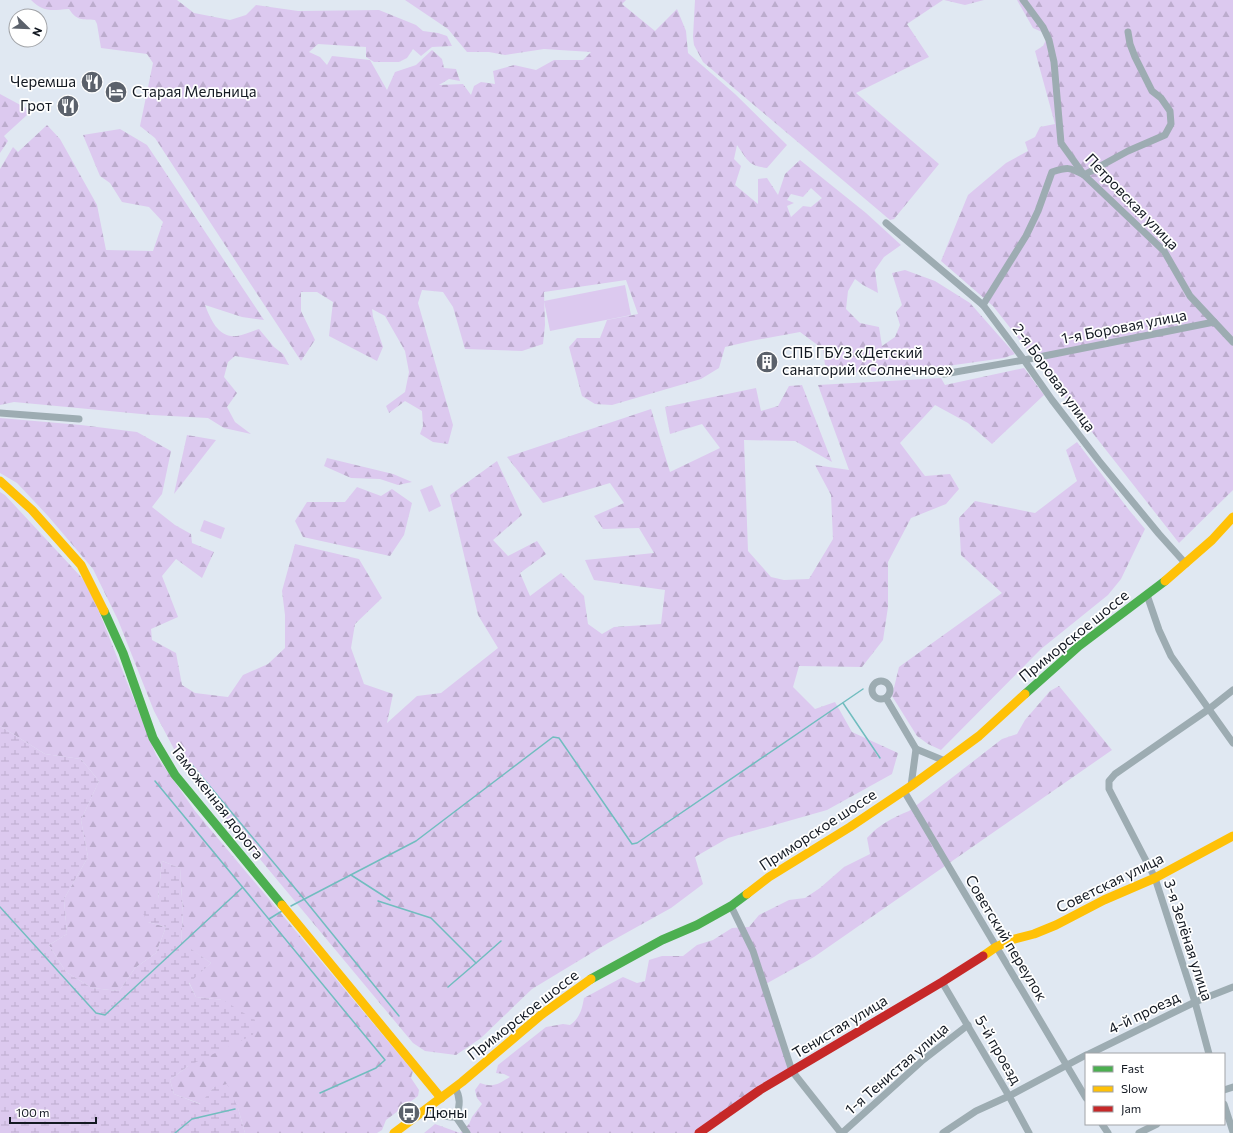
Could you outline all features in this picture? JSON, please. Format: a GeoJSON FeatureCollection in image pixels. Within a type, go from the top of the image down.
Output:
{"type":"FeatureCollection","features":[{"type":"Feature","properties":{"kind":"street","name":"Петровская улица"},"geometry":{"type":"LineString","coordinates":[[1023,0],[1043,27],[1049,40],[1054,62],[1061,143],[1084,175],[1164,251],[1190,296],[1233,342]]}},
{"type":"Feature","properties":{"kind":"street"},"geometry":{"type":"LineString","coordinates":[[983,305],[1026,236],[1038,211],[1052,172],[1065,168],[1072,169],[1084,175],[1128,151],[1165,135],[1171,124],[1170,111],[1161,98],[1152,91],[1135,57],[1130,44],[1128,32]]}},
{"type":"Feature","properties":{"kind":"street","name":"2-я Боровая улица"},"geometry":{"type":"LineString","coordinates":[[886,223],[983,305],[1052,400],[1099,461],[1159,534],[1186,564]]}},
{"type":"Feature","properties":{"kind":"street","name":"1-я Боровая улица"},"geometry":{"type":"LineString","coordinates":[[944,374],[1024,360],[1214,322]]}},
{"type":"Feature","properties":{"kind":"street"},"geometry":{"type":"LineString","coordinates":[[0,413],[80,419]]}},
{"type":"Feature","properties":{"kind":"street","name":"Таможенная дорога"},"geometry":{"type":"LineString","coordinates":[[0,481],[32,510],[81,565],[124,653],[153,738],[175,775],[441,1098]]}},
{"type":"Feature","properties":{"kind":"street","name":"Приморское шоссе"},"geometry":{"type":"LineString","coordinates":[[394,1133],[455,1088],[542,1015],[585,983],[662,940],[698,925],[731,906],[769,877],[908,788],[945,762],[979,736],[1079,646],[1162,584],[1186,564],[1212,540],[1233,517]]}},
{"type":"Feature","properties":{"kind":"street"},"geometry":{"type":"LineString","coordinates":[[1147,595],[1159,630],[1171,656],[1233,743]]}},
{"type":"Feature","properties":{"kind":"street","name":"3-я Зелёная улица"},"geometry":{"type":"LineString","coordinates":[[1209,1053],[1195,1002],[1155,878],[1111,794],[1109,789],[1109,781],[1115,774],[1209,709],[1233,690]]}},
{"type":"Feature","properties":{"kind":"street"},"geometry":{"type":"LineString","coordinates":[[886,698],[916,749],[945,762]]}},
{"type":"Feature","properties":{"kind":"street"},"geometry":{"type":"LineString","coordinates":[[908,788],[916,749]]}},
{"type":"Feature","properties":{"kind":"street","name":"Советский переулок"},"geometry":{"type":"LineString","coordinates":[[908,788],[996,947],[1085,1096]]}},
{"type":"Feature","properties":{"kind":"street","name":"Советская улица"},"geometry":{"type":"LineString","coordinates":[[996,947],[1011,940],[1034,934],[1056,925],[1104,900],[1155,878],[1233,836]]}},
{"type":"Feature","properties":{"kind":"street"},"geometry":{"type":"LineString","coordinates":[[731,906],[753,951],[792,1071],[842,1133]]}},
{"type":"Feature","properties":{"kind":"street","name":"Тенистая улица"},"geometry":{"type":"LineString","coordinates":[[699,1133],[760,1090],[942,982],[996,947]]}},
{"type":"Feature","properties":{"kind":"street","name":"5-й проезд"},"geometry":{"type":"LineString","coordinates":[[942,982],[1009,1096],[1028,1133]]}},
{"type":"Feature","properties":{"kind":"street","name":"4-й проезд"},"geometry":{"type":"LineString","coordinates":[[1091,1053],[1195,1002],[1233,987]]}},
{"type":"Feature","properties":{"kind":"street","name":"1-я Тенистая улица"},"geometry":{"type":"LineString","coordinates":[[842,1133],[923,1060],[968,1025]]}},
{"type":"Feature","properties":{"kind":"street"},"geometry":{"type":"LineString","coordinates":[[943,1133],[976,1111],[1009,1096],[1085,1056]]}},
{"type":"Feature","properties":{"kind":"street"},"geometry":{"type":"LineString","coordinates":[[455,1088],[458,1092],[460,1103],[456,1117]]}},
{"type":"Feature","properties":{"kind":"street"},"geometry":{"type":"LineString","coordinates":[[428,1107],[433,1112],[449,1117],[456,1117]]}},
{"type":"Feature","properties":{"kind":"street"},"geometry":{"type":"LineString","coordinates":[[1225,1107],[1233,1132]]}},
{"type":"Feature","properties":{"kind":"street"},"geometry":{"type":"LineString","coordinates":[[456,1117],[467,1133]]}},
{"type":"Feature","properties":{"kind":"street"},"geometry":{"type":"LineString","coordinates":[[1139,1133],[1154,1125]]}},
{"type":"Feature","properties":{"kind":"green space"},"geometry":{"type":"Polygon","coordinates":[[[31,0],[177,0],[194,13],[230,20],[246,15],[256,5],[298,11],[379,10],[416,25],[423,31],[447,36],[452,46],[432,47],[421,56],[413,49],[407,58],[399,62],[374,62],[366,57],[366,47],[318,44],[309,52],[320,57],[327,65],[332,56],[370,60],[387,90],[395,72],[416,65],[432,50],[442,59],[444,68],[456,69],[460,81],[449,79],[439,85],[463,84],[471,95],[474,86],[481,82],[495,84],[493,71],[514,65],[536,70],[554,60],[583,60],[591,52],[544,49],[505,55],[489,52],[467,52],[448,29],[405,0],[626,0],[622,4],[655,31],[677,9],[686,31],[688,53],[735,94],[787,145],[767,168],[752,164],[737,145],[734,159],[741,166],[735,185],[758,204],[758,179],[767,178],[778,195],[785,174],[800,160],[866,213],[901,245],[884,257],[875,270],[878,293],[855,279],[848,291],[846,309],[860,323],[879,327],[882,346],[895,337],[900,325],[896,312],[902,305],[892,273],[905,270],[935,281],[970,303],[1015,354],[1004,358],[926,369],[838,373],[825,365],[823,349],[800,332],[725,347],[719,368],[701,379],[612,405],[595,404],[582,396],[569,347],[577,338],[600,338],[607,320],[638,314],[626,280],[544,292],[545,325],[543,344],[522,351],[465,349],[453,307],[443,292],[422,290],[418,303],[453,425],[448,444],[433,442],[420,434],[423,426],[422,411],[405,401],[389,413],[386,406],[405,392],[409,372],[405,351],[385,316],[372,309],[373,317],[383,347],[377,361],[329,336],[333,302],[317,292],[301,292],[301,311],[315,340],[301,361],[155,138],[140,126],[153,63],[147,54],[101,48],[95,20],[77,17],[69,9],[48,10],[48,8],[40,7],[31,0]],[[811,188],[803,197],[791,194],[787,200],[794,203],[787,206],[791,217],[803,206],[811,207],[822,198],[811,188]]]}},
{"type":"Feature","properties":{"kind":"green space"},"geometry":{"type":"Polygon","coordinates":[[[695,0],[943,0],[907,24],[929,57],[856,93],[939,164],[894,219],[890,220],[703,62],[694,45],[695,0]]]}},
{"type":"Feature","properties":{"kind":"green space"},"geometry":{"type":"Polygon","coordinates":[[[944,0],[984,0],[965,5],[944,0]]]}},
{"type":"Feature","properties":{"kind":"green space"},"geometry":{"type":"Polygon","coordinates":[[[1017,0],[1233,0],[1233,490],[1179,543],[993,306],[941,261],[968,195],[1006,163],[1028,151],[1025,142],[1035,137],[1040,127],[1055,124],[1035,51],[1043,46],[1046,40],[1042,32],[1033,28],[1017,0]]]}},
{"type":"Feature","properties":{"kind":"green space"},"geometry":{"type":"Polygon","coordinates":[[[0,94],[26,108],[27,115],[4,136],[8,141],[0,153],[0,94]]]}},
{"type":"Feature","properties":{"kind":"green space"},"geometry":{"type":"Polygon","coordinates":[[[47,125],[60,139],[97,205],[106,250],[153,251],[163,222],[149,207],[122,202],[110,183],[100,176],[83,135],[120,129],[147,145],[264,320],[242,317],[205,305],[213,322],[220,331],[230,336],[237,336],[259,329],[274,347],[283,354],[289,365],[235,356],[228,362],[224,377],[237,393],[227,407],[235,422],[251,434],[224,428],[208,418],[152,415],[14,402],[0,405],[0,169],[13,147],[18,152],[47,125]]]}},
{"type":"Feature","properties":{"kind":"green space"},"geometry":{"type":"Polygon","coordinates":[[[625,285],[631,315],[550,331],[544,301],[625,285]]]}},
{"type":"Feature","properties":{"kind":"green space"},"geometry":{"type":"Polygon","coordinates":[[[1024,368],[1044,395],[992,444],[968,423],[935,405],[900,443],[925,476],[950,474],[959,489],[946,504],[911,518],[888,562],[888,607],[883,640],[862,667],[799,666],[793,687],[815,709],[835,702],[852,732],[898,753],[892,774],[827,810],[728,838],[695,857],[703,884],[671,908],[608,943],[532,989],[481,1038],[456,1055],[425,1051],[413,1043],[184,768],[154,711],[118,620],[93,569],[48,516],[17,483],[0,473],[0,418],[81,425],[137,432],[171,451],[162,494],[152,507],[175,525],[191,534],[192,543],[214,552],[202,578],[176,559],[162,576],[178,617],[151,629],[152,640],[176,653],[182,685],[195,693],[228,697],[243,675],[268,664],[285,648],[285,615],[282,591],[295,544],[359,559],[382,598],[355,624],[351,648],[364,684],[393,694],[387,723],[417,696],[441,693],[498,648],[478,615],[450,495],[497,461],[522,515],[493,540],[508,556],[537,541],[546,554],[520,573],[530,596],[561,573],[584,596],[588,624],[602,634],[614,627],[661,624],[665,590],[594,580],[585,560],[654,553],[639,528],[603,529],[594,516],[624,503],[610,483],[543,503],[507,457],[651,409],[670,472],[720,448],[702,424],[670,434],[665,407],[756,388],[761,411],[778,406],[789,386],[802,385],[832,462],[795,441],[744,440],[748,551],[771,577],[784,580],[809,579],[833,539],[831,495],[815,465],[849,470],[818,385],[941,378],[945,385],[1024,368]]]}},
{"type":"Feature","properties":{"kind":"green space"},"geometry":{"type":"Polygon","coordinates":[[[187,435],[216,440],[174,494],[187,435]]]}},
{"type":"Feature","properties":{"kind":"green space"},"geometry":{"type":"Polygon","coordinates":[[[1077,442],[1145,529],[1121,579],[1108,595],[1041,649],[941,750],[928,744],[917,736],[892,696],[899,667],[1002,593],[961,555],[959,518],[975,501],[1035,513],[1077,481],[1066,450],[1077,442]]]}},
{"type":"Feature","properties":{"kind":"green space"},"geometry":{"type":"Polygon","coordinates":[[[327,458],[393,474],[412,482],[398,485],[380,479],[351,478],[324,466],[327,458]]]}},
{"type":"Feature","properties":{"kind":"green space"},"geometry":{"type":"Polygon","coordinates":[[[432,485],[441,506],[429,512],[420,490],[432,485]]]}},
{"type":"Feature","properties":{"kind":"green space"},"geometry":{"type":"Polygon","coordinates":[[[357,487],[381,496],[392,489],[412,503],[404,535],[390,556],[303,537],[295,521],[307,502],[345,502],[357,487]]]}},
{"type":"Feature","properties":{"kind":"green space"},"geometry":{"type":"Polygon","coordinates":[[[0,492],[5,495],[83,579],[94,599],[156,755],[195,811],[413,1071],[411,1078],[419,1090],[418,1096],[386,1120],[382,1130],[377,1133],[245,1133],[238,1108],[214,1087],[201,1104],[174,1094],[170,1080],[188,1066],[223,1000],[196,997],[189,982],[211,963],[181,943],[183,913],[180,868],[162,861],[158,899],[148,922],[166,927],[156,953],[135,968],[119,991],[92,988],[66,972],[49,945],[67,934],[64,899],[88,857],[81,820],[99,781],[81,759],[45,754],[0,726],[0,492]]]}},
{"type":"Feature","properties":{"kind":"green space"},"geometry":{"type":"Polygon","coordinates":[[[204,520],[225,528],[221,539],[200,531],[204,520]]]}},
{"type":"Feature","properties":{"kind":"green space"},"geometry":{"type":"Polygon","coordinates":[[[1059,686],[1112,750],[814,957],[764,985],[790,1067],[699,1133],[460,1133],[469,1124],[472,1117],[482,1104],[477,1098],[475,1090],[480,1083],[492,1085],[502,1082],[510,1077],[504,1074],[496,1073],[498,1065],[546,1027],[563,1024],[570,1025],[580,1013],[584,998],[623,977],[637,983],[645,981],[649,960],[662,956],[683,956],[697,945],[713,940],[732,928],[749,927],[759,915],[789,900],[805,898],[820,888],[844,867],[870,854],[867,838],[882,825],[909,811],[1002,739],[1017,734],[1025,720],[1050,691],[1059,686]]]}},
{"type":"Feature","properties":{"kind":"green space"},"geometry":{"type":"Polygon","coordinates":[[[0,726],[45,754],[81,759],[99,781],[81,820],[88,857],[64,899],[67,934],[49,945],[66,972],[92,988],[119,991],[135,968],[156,953],[166,927],[148,922],[139,907],[158,899],[162,861],[180,868],[183,913],[181,942],[211,963],[189,983],[196,997],[223,1000],[255,1020],[253,1035],[188,1066],[170,1080],[174,1094],[200,1104],[214,1087],[227,1084],[238,1108],[245,1133],[0,1133],[0,726]]]}},
{"type":"Feature","properties":{"kind":"green space"},"geometry":{"type":"Polygon","coordinates":[[[435,1124],[460,1133],[424,1133],[435,1124]]]}},
{"type":"Feature","properties":{"kind":"waterway"},"geometry":{"type":"LineString","coordinates":[[291,906],[416,841],[553,737],[559,738],[632,844],[637,843],[863,689]]}},
{"type":"Feature","properties":{"kind":"waterway"},"geometry":{"type":"LineString","coordinates":[[843,703],[880,758]]}},
{"type":"Feature","properties":{"kind":"waterway"},"geometry":{"type":"LineString","coordinates":[[192,765],[399,1016]]}},
{"type":"Feature","properties":{"kind":"waterway"},"geometry":{"type":"LineString","coordinates":[[155,781],[385,1060],[376,1068],[320,1093]]}},
{"type":"Feature","properties":{"kind":"waterway"},"geometry":{"type":"LineString","coordinates":[[351,875],[390,900]]}},
{"type":"Feature","properties":{"kind":"waterway"},"geometry":{"type":"LineString","coordinates":[[0,907],[96,1013],[105,1015],[242,888]]}},
{"type":"Feature","properties":{"kind":"waterway"},"geometry":{"type":"LineString","coordinates":[[378,901],[431,918],[476,963],[501,941]]}},
{"type":"Feature","properties":{"kind":"waterway"},"geometry":{"type":"LineString","coordinates":[[269,919],[282,911]]}},
{"type":"Feature","properties":{"kind":"waterway"},"geometry":{"type":"LineString","coordinates":[[448,987],[476,963]]}},
{"type":"Feature","properties":{"kind":"waterway"},"geometry":{"type":"LineString","coordinates":[[175,1133],[192,1119],[235,1109]]}},
{"type":"Feature","properties":{"kind":"traffic: fast"},"geometry":{"type":"LineString","coordinates":[[1025,694],[1079,646],[1165,581]]}},
{"type":"Feature","properties":{"kind":"traffic: fast"},"geometry":{"type":"LineString","coordinates":[[104,611],[123,653],[153,738],[175,775],[282,905]]}},
{"type":"Feature","properties":{"kind":"traffic: fast"},"geometry":{"type":"LineString","coordinates":[[591,979],[662,940],[697,925],[731,906],[747,894]]}},
{"type":"Feature","properties":{"kind":"traffic: slow"},"geometry":{"type":"LineString","coordinates":[[0,481],[32,510],[81,565],[104,611]]}},
{"type":"Feature","properties":{"kind":"traffic: slow"},"geometry":{"type":"LineString","coordinates":[[1165,581],[1212,540],[1233,517]]}},
{"type":"Feature","properties":{"kind":"traffic: slow"},"geometry":{"type":"LineString","coordinates":[[747,894],[769,877],[850,827],[911,786],[979,736],[1025,694]]}},
{"type":"Feature","properties":{"kind":"traffic: slow"},"geometry":{"type":"LineString","coordinates":[[983,956],[996,947],[1011,940],[1034,934],[1056,925],[1104,900],[1155,878],[1233,836]]}},
{"type":"Feature","properties":{"kind":"traffic: slow"},"geometry":{"type":"LineString","coordinates":[[282,905],[441,1098]]}},
{"type":"Feature","properties":{"kind":"traffic: slow"},"geometry":{"type":"LineString","coordinates":[[394,1133],[462,1082],[541,1015],[591,979]]}},
{"type":"Feature","properties":{"kind":"traffic: jam"},"geometry":{"type":"LineString","coordinates":[[699,1133],[760,1090],[983,956]]}},
{"type":"Feature","properties":{"kind":"place","name":"Черемша"},"geometry":{"type":"Point","coordinates":[92,82]}},
{"type":"Feature","properties":{"kind":"place","name":"Старая Мельница"},"geometry":{"type":"Point","coordinates":[116,92]}},
{"type":"Feature","properties":{"kind":"place","name":"Грот"},"geometry":{"type":"Point","coordinates":[68,106]}},
{"type":"Feature","properties":{"kind":"place","name":"СПБ ГБУЗ «Детский санаторий «Солнечное»"},"geometry":{"type":"Point","coordinates":[767,362]}},
{"type":"Feature","properties":{"kind":"place","name":"Дюны"},"geometry":{"type":"Point","coordinates":[409,1113]}}]}
